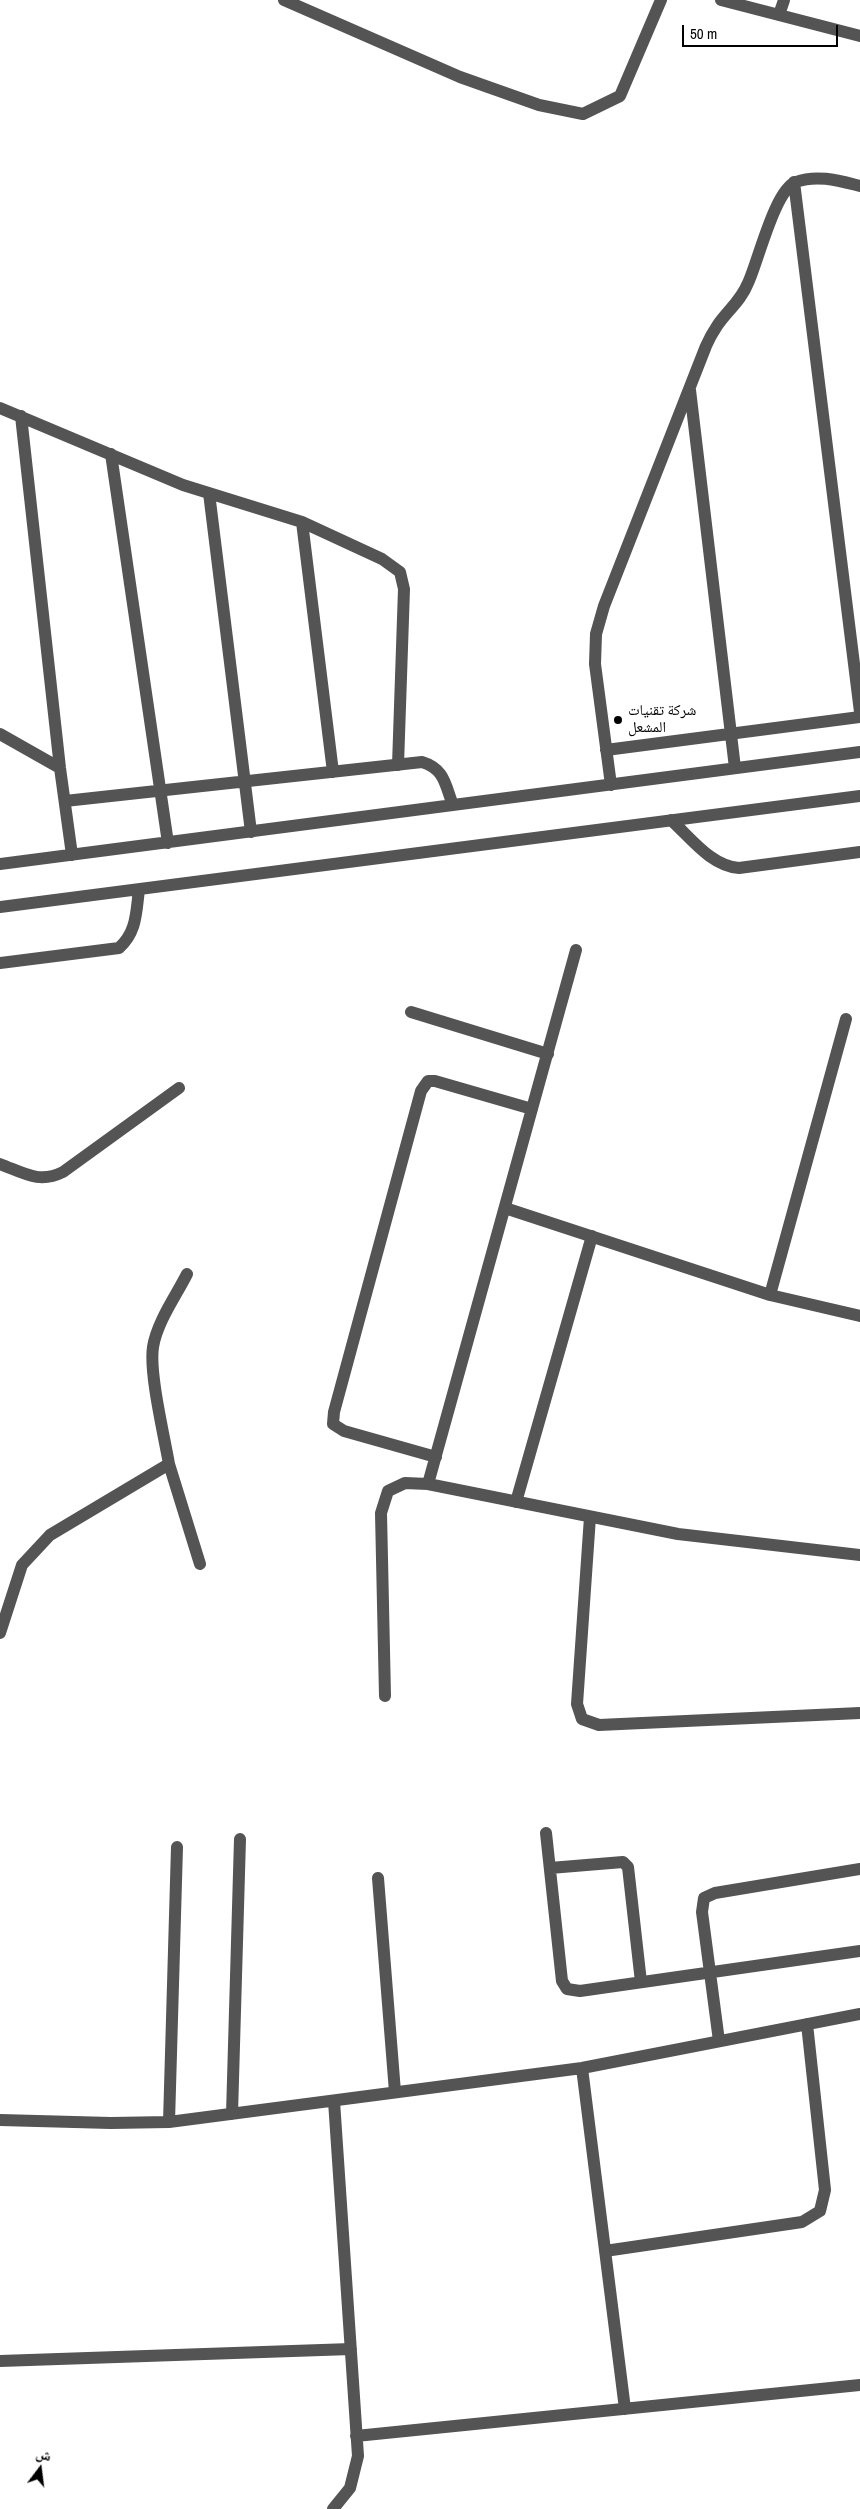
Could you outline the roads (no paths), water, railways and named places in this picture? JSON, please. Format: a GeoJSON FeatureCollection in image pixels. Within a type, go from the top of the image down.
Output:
{"type":"FeatureCollection","features":[{"type":"Feature","properties":{"kind":"street"},"geometry":{"type":"LineString","coordinates":[[284,0],[460,77],[539,105],[584,114],[620,96],[661,0]]}},
{"type":"Feature","properties":{"kind":"street"},"geometry":{"type":"LineString","coordinates":[[721,0],[860,36]]}},
{"type":"Feature","properties":{"kind":"street"},"geometry":{"type":"LineString","coordinates":[[779,15],[784,0]]}},
{"type":"Feature","properties":{"kind":"street"},"geometry":{"type":"LineString","coordinates":[[611,784],[595,664],[596,634],[604,606],[706,346],[717,325],[738,303],[748,284],[779,200],[794,182],[813,178],[829,179],[860,186]]}},
{"type":"Feature","properties":{"kind":"street"},"geometry":{"type":"LineString","coordinates":[[794,182],[860,712]]}},
{"type":"Feature","properties":{"kind":"street"},"geometry":{"type":"LineString","coordinates":[[689,388],[735,768]]}},
{"type":"Feature","properties":{"kind":"street"},"geometry":{"type":"LineString","coordinates":[[0,408],[183,485],[302,522],[382,559],[400,572],[404,590],[398,765]]}},
{"type":"Feature","properties":{"kind":"street"},"geometry":{"type":"LineString","coordinates":[[21,416],[60,768],[72,855]]}},
{"type":"Feature","properties":{"kind":"street"},"geometry":{"type":"LineString","coordinates":[[111,454],[168,843]]}},
{"type":"Feature","properties":{"kind":"street"},"geometry":{"type":"LineString","coordinates":[[209,493],[250,832]]}},
{"type":"Feature","properties":{"kind":"street"},"geometry":{"type":"LineString","coordinates":[[302,522],[333,772]]}},
{"type":"Feature","properties":{"kind":"street"},"geometry":{"type":"LineString","coordinates":[[606,750],[860,717]]}},
{"type":"Feature","properties":{"kind":"street"},"geometry":{"type":"LineString","coordinates":[[0,734],[60,768]]}},
{"type":"Feature","properties":{"kind":"street"},"geometry":{"type":"LineString","coordinates":[[0,864],[860,752]]}},
{"type":"Feature","properties":{"kind":"street"},"geometry":{"type":"LineString","coordinates":[[65,801],[422,762],[434,766],[442,776],[453,805]]}},
{"type":"Feature","properties":{"kind":"street"},"geometry":{"type":"LineString","coordinates":[[0,907],[860,796]]}},
{"type":"Feature","properties":{"kind":"street"},"geometry":{"type":"LineString","coordinates":[[671,820],[715,861],[728,867],[739,868],[860,852]]}},
{"type":"Feature","properties":{"kind":"street"},"geometry":{"type":"LineString","coordinates":[[0,963],[119,948],[130,938],[134,928],[139,890]]}},
{"type":"Feature","properties":{"kind":"street"},"geometry":{"type":"LineString","coordinates":[[428,1484],[576,950]]}},
{"type":"Feature","properties":{"kind":"street"},"geometry":{"type":"LineString","coordinates":[[411,1012],[548,1054]]}},
{"type":"Feature","properties":{"kind":"street"},"geometry":{"type":"LineString","coordinates":[[770,1295],[846,1019]]}},
{"type":"Feature","properties":{"kind":"street"},"geometry":{"type":"LineString","coordinates":[[436,1457],[344,1431],[333,1424],[337,1402],[422,1090],[428,1081],[435,1081],[532,1109]]}},
{"type":"Feature","properties":{"kind":"street"},"geometry":{"type":"LineString","coordinates":[[0,1164],[40,1179],[52,1178],[63,1172],[178,1088]]}},
{"type":"Feature","properties":{"kind":"street"},"geometry":{"type":"LineString","coordinates":[[505,1208],[770,1295],[860,1316]]}},
{"type":"Feature","properties":{"kind":"street"},"geometry":{"type":"LineString","coordinates":[[516,1502],[592,1236]]}},
{"type":"Feature","properties":{"kind":"street"},"geometry":{"type":"LineString","coordinates":[[188,1274],[153,1347],[153,1367],[169,1464],[200,1564]]}},
{"type":"Feature","properties":{"kind":"street"},"geometry":{"type":"LineString","coordinates":[[0,1633],[22,1565],[50,1535],[169,1464]]}},
{"type":"Feature","properties":{"kind":"street"},"geometry":{"type":"LineString","coordinates":[[385,1696],[381,1513],[388,1491],[405,1483],[428,1484],[678,1534],[860,1555]]}},
{"type":"Feature","properties":{"kind":"street"},"geometry":{"type":"LineString","coordinates":[[590,1517],[577,1704],[582,1719],[599,1725],[860,1713]]}},
{"type":"Feature","properties":{"kind":"street"},"geometry":{"type":"LineString","coordinates":[[546,1833],[562,1981],[568,1989],[580,1991],[860,1952]]}},
{"type":"Feature","properties":{"kind":"street"},"geometry":{"type":"LineString","coordinates":[[232,2114],[240,1840]]}},
{"type":"Feature","properties":{"kind":"street"},"geometry":{"type":"LineString","coordinates":[[169,2122],[177,1847]]}},
{"type":"Feature","properties":{"kind":"street"},"geometry":{"type":"LineString","coordinates":[[550,1868],[623,1862],[628,1867],[641,1982]]}},
{"type":"Feature","properties":{"kind":"street"},"geometry":{"type":"LineString","coordinates":[[719,2041],[702,1912],[704,1898],[715,1893],[860,1869]]}},
{"type":"Feature","properties":{"kind":"street"},"geometry":{"type":"LineString","coordinates":[[378,1878],[395,2092]]}},
{"type":"Feature","properties":{"kind":"street"},"geometry":{"type":"LineString","coordinates":[[0,2120],[111,2123],[169,2122],[582,2068],[860,2014]]}},
{"type":"Feature","properties":{"kind":"street"},"geometry":{"type":"LineString","coordinates":[[605,2250],[802,2222],[820,2211],[825,2190],[807,2024]]}},
{"type":"Feature","properties":{"kind":"street"},"geometry":{"type":"LineString","coordinates":[[582,2068],[625,2409]]}},
{"type":"Feature","properties":{"kind":"street"},"geometry":{"type":"LineString","coordinates":[[333,2509],[350,2488],[358,2456],[334,2101]]}},
{"type":"Feature","properties":{"kind":"street"},"geometry":{"type":"LineString","coordinates":[[0,2361],[351,2349]]}},
{"type":"Feature","properties":{"kind":"street"},"geometry":{"type":"LineString","coordinates":[[356,2436],[860,2385]]}},
{"type":"Feature","properties":{"kind":"place","name":"شركة تقنيات المشعل"},"geometry":{"type":"Point","coordinates":[618,720]}}]}
